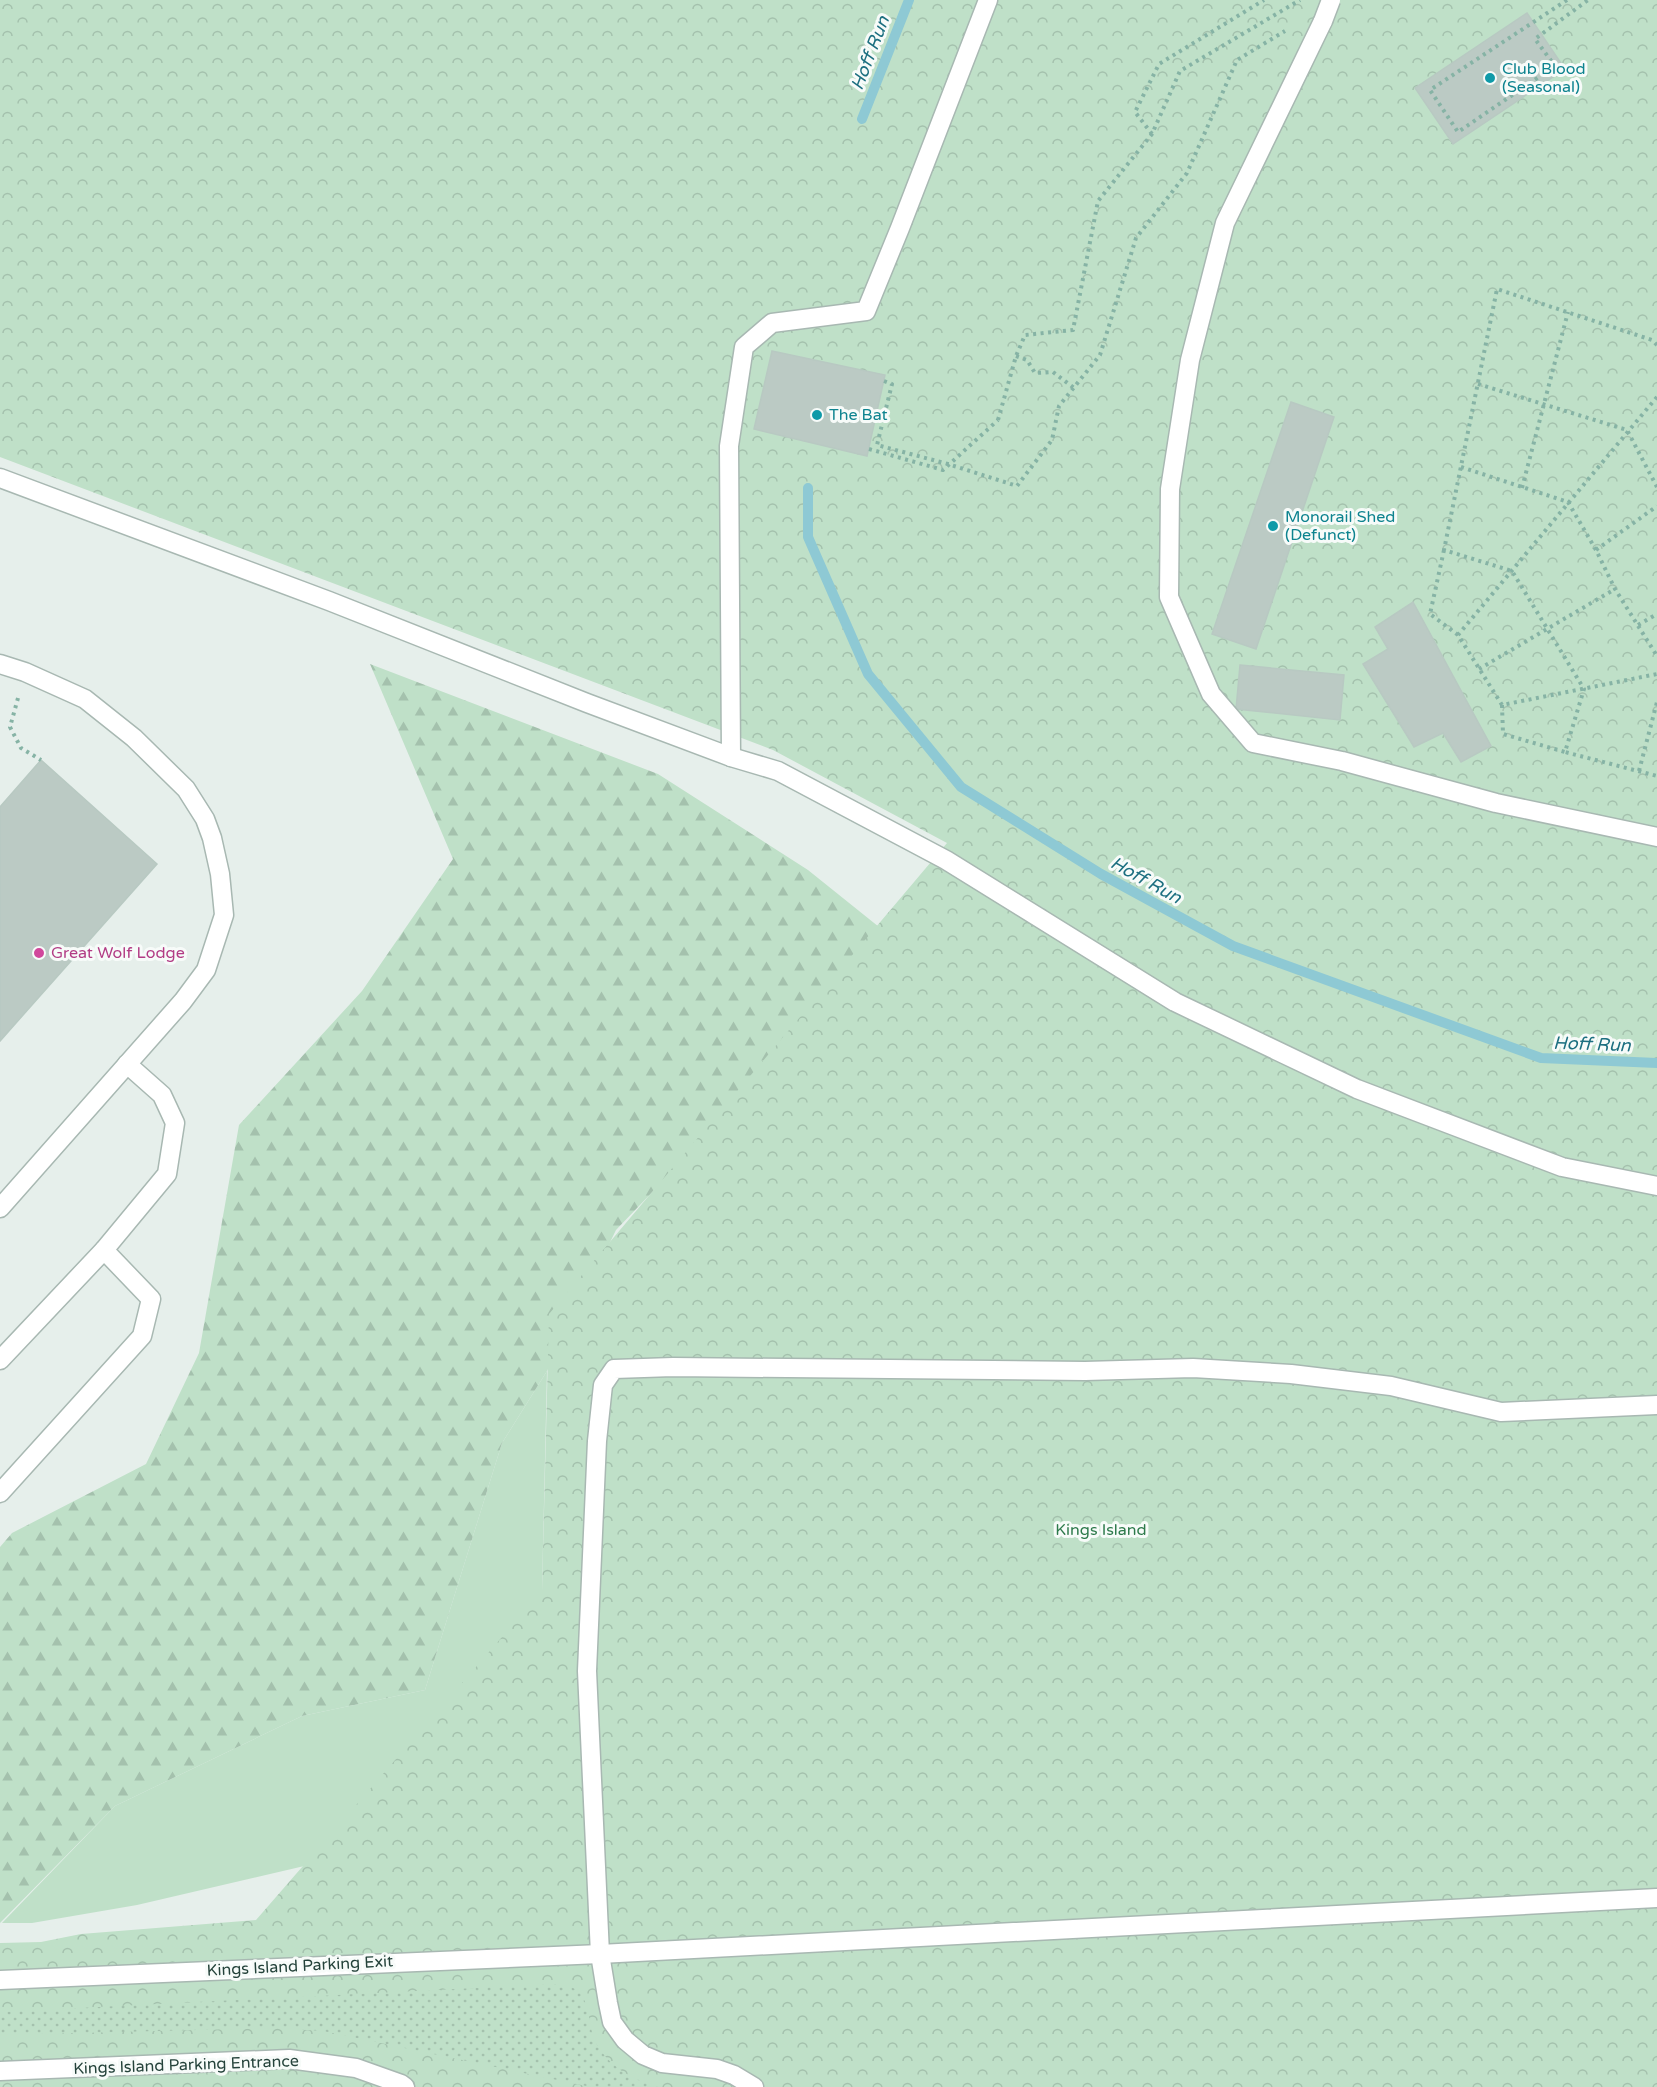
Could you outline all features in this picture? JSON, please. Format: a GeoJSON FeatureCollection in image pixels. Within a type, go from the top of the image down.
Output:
{"type":"FeatureCollection","features":[{"type":"Feature","properties":{"kind":"lane"},"geometry":{"type":"LineString","coordinates":[[731,757],[729,446],[744,347],[772,323],[866,311],[988,0]]}},
{"type":"Feature","properties":{"kind":"lane"},"geometry":{"type":"LineString","coordinates":[[1331,0],[1225,223],[1190,360],[1170,489],[1169,597],[1210,694],[1253,742],[1342,761],[1496,803],[1657,837]]}},
{"type":"Feature","properties":{"kind":"lane"},"geometry":{"type":"LineString","coordinates":[[0,478],[318,597],[587,703],[731,757],[778,771],[946,860],[1175,1002],[1357,1089],[1562,1167],[1657,1186]]}},
{"type":"Feature","properties":{"kind":"lane"},"geometry":{"type":"LineString","coordinates":[[0,664],[25,672],[85,699],[134,738],[186,789],[205,819],[212,838],[220,874],[224,915],[206,970],[183,1001],[0,1208]]}},
{"type":"Feature","properties":{"kind":"lane"},"geometry":{"type":"LineString","coordinates":[[0,1360],[104,1250],[167,1174],[176,1123],[162,1095],[127,1064]]}},
{"type":"Feature","properties":{"kind":"lane"},"geometry":{"type":"LineString","coordinates":[[0,1493],[142,1336],[151,1299],[104,1250]]}},
{"type":"Feature","properties":{"kind":"lane"},"geometry":{"type":"LineString","coordinates":[[754,2087],[734,2074],[717,2069],[662,2063],[643,2055],[625,2040],[612,2022],[600,1954],[587,1671],[597,1441],[603,1385],[614,1370],[694,1367],[1085,1371],[1193,1368],[1291,1374],[1391,1386],[1501,1412],[1657,1405]]}},
{"type":"Feature","properties":{"kind":"lane","name":"Kings Island Parking Exit"},"geometry":{"type":"LineString","coordinates":[[0,1980],[600,1954],[1657,1899]]}},
{"type":"Feature","properties":{"kind":"lane","name":"Kings Island Parking Entrance"},"geometry":{"type":"LineString","coordinates":[[0,2071],[289,2059],[356,2068],[405,2087]]}},
{"type":"Feature","properties":{"kind":"path"},"geometry":{"type":"LineString","coordinates":[[1152,134],[1135,112],[1159,63],[1264,0]]}},
{"type":"Feature","properties":{"kind":"path"},"geometry":{"type":"LineString","coordinates":[[869,449],[943,470],[998,420],[1016,356],[1025,335],[1073,330],[1098,201],[1152,134],[1180,71],[1300,0]]}},
{"type":"Feature","properties":{"kind":"path"},"geometry":{"type":"LineString","coordinates":[[1567,0],[1430,90],[1458,132],[1555,66],[1535,39],[1588,0]]}},
{"type":"Feature","properties":{"kind":"path"},"geometry":{"type":"LineString","coordinates":[[884,381],[892,384],[877,445],[1017,486],[1052,440],[1059,406],[1100,355],[1137,238],[1187,173],[1237,60],[1287,30]]}},
{"type":"Feature","properties":{"kind":"path"},"geometry":{"type":"LineString","coordinates":[[1657,345],[1652,340],[1497,289],[1430,614],[1458,635],[1502,705],[1503,734],[1657,776]]}},
{"type":"Feature","properties":{"kind":"path"},"geometry":{"type":"LineString","coordinates":[[1522,488],[1568,312]]}},
{"type":"Feature","properties":{"kind":"path"},"geometry":{"type":"LineString","coordinates":[[1016,356],[1027,360],[1035,373],[1053,372],[1074,388]]}},
{"type":"Feature","properties":{"kind":"path"},"geometry":{"type":"LineString","coordinates":[[1478,384],[1627,430],[1657,487]]}},
{"type":"Feature","properties":{"kind":"path"},"geometry":{"type":"LineString","coordinates":[[1458,635],[1627,430],[1657,397]]}},
{"type":"Feature","properties":{"kind":"path"},"geometry":{"type":"LineString","coordinates":[[1461,467],[1568,502],[1596,550],[1615,589],[1657,656]]}},
{"type":"Feature","properties":{"kind":"path"},"geometry":{"type":"LineString","coordinates":[[1596,550],[1657,506]]}},
{"type":"Feature","properties":{"kind":"path"},"geometry":{"type":"LineString","coordinates":[[1444,550],[1512,571],[1584,688],[1565,752]]}},
{"type":"Feature","properties":{"kind":"path"},"geometry":{"type":"LineString","coordinates":[[1479,669],[1615,589]]}},
{"type":"Feature","properties":{"kind":"path"},"geometry":{"type":"LineString","coordinates":[[1638,625],[1657,614]]}},
{"type":"Feature","properties":{"kind":"path"},"geometry":{"type":"LineString","coordinates":[[25,672],[10,727],[21,748],[41,760]]}},
{"type":"Feature","properties":{"kind":"path"},"geometry":{"type":"LineString","coordinates":[[1502,705],[1657,674]]}},
{"type":"Feature","properties":{"kind":"path"},"geometry":{"type":"LineString","coordinates":[[1639,771],[1655,717],[1657,702]]}},
{"type":"Feature","properties":{"kind":"green space","name":"Kings Island"},"geometry":{"type":"Polygon","coordinates":[[[0,0],[1657,0],[1657,2087],[0,2087],[0,1943],[41,1942],[81,1934],[256,1920],[542,1591],[549,1314],[947,843],[773,750],[0,457],[0,0]]]}},
{"type":"Feature","properties":{"kind":"green space"},"geometry":{"type":"Polygon","coordinates":[[[370,664],[658,774],[808,870],[1051,1065],[727,1114],[616,1230],[547,1371],[502,1443],[425,1690],[302,1716],[115,1806],[0,1923],[0,1547],[12,1533],[146,1464],[199,1353],[239,1125],[362,991],[453,859],[370,664]]]}},
{"type":"Feature","properties":{"kind":"green space"},"geometry":{"type":"Polygon","coordinates":[[[547,1371],[542,1590],[548,1809],[137,1905],[32,1923],[2,1923],[115,1806],[302,1716],[425,1690],[502,1443],[547,1371]]]}},
{"type":"Feature","properties":{"kind":"green space"},"geometry":{"type":"Polygon","coordinates":[[[555,1984],[573,1988],[579,1992],[586,2005],[596,2043],[615,2066],[640,2081],[659,2087],[591,2087],[323,2031],[274,2028],[0,2035],[0,2012],[555,1984]]]}},
{"type":"Feature","properties":{"kind":"building","name":"Club Blood (Seasonal)"},"geometry":{"type":"Polygon","coordinates":[[[1527,13],[1565,69],[1453,144],[1415,88],[1527,13]]]}},
{"type":"Feature","properties":{"kind":"building","name":"The Bat"},"geometry":{"type":"Polygon","coordinates":[[[772,351],[885,375],[867,456],[754,429],[772,351]]]}},
{"type":"Feature","properties":{"kind":"building","name":"Monorail Shed (Defunct)"},"geometry":{"type":"Polygon","coordinates":[[[1291,402],[1334,417],[1256,649],[1212,634],[1291,402]]]}},
{"type":"Feature","properties":{"kind":"building"},"geometry":{"type":"Polygon","coordinates":[[[1413,602],[1491,746],[1461,762],[1443,733],[1414,747],[1363,664],[1388,649],[1375,627],[1413,602]]]}},
{"type":"Feature","properties":{"kind":"building"},"geometry":{"type":"Polygon","coordinates":[[[1240,665],[1344,675],[1340,720],[1236,709],[1240,665]]]}},
{"type":"Feature","properties":{"kind":"building","name":"Great Wolf Lodge"},"geometry":{"type":"Polygon","coordinates":[[[41,760],[157,864],[0,1041],[0,807],[41,760]]]}},
{"type":"Feature","properties":{"kind":"waterway","name":"Hoff Run"},"geometry":{"type":"LineString","coordinates":[[862,119],[909,0]]}},
{"type":"Feature","properties":{"kind":"waterway","name":"Hoff Run"},"geometry":{"type":"LineString","coordinates":[[808,488],[808,537],[868,674],[961,787],[1101,874],[1233,946],[1541,1058],[1657,1063]]}},
{"type":"Feature","properties":{"kind":"place","name":"Club Blood (Seasonal)"},"geometry":{"type":"Point","coordinates":[1490,78]}},
{"type":"Feature","properties":{"kind":"place","name":"The Bat"},"geometry":{"type":"Point","coordinates":[817,415]}},
{"type":"Feature","properties":{"kind":"place","name":"Monorail Shed (Defunct)"},"geometry":{"type":"Point","coordinates":[1273,526]}},
{"type":"Feature","properties":{"kind":"place","name":"Great Wolf Lodge"},"geometry":{"type":"Point","coordinates":[39,953]}}]}
